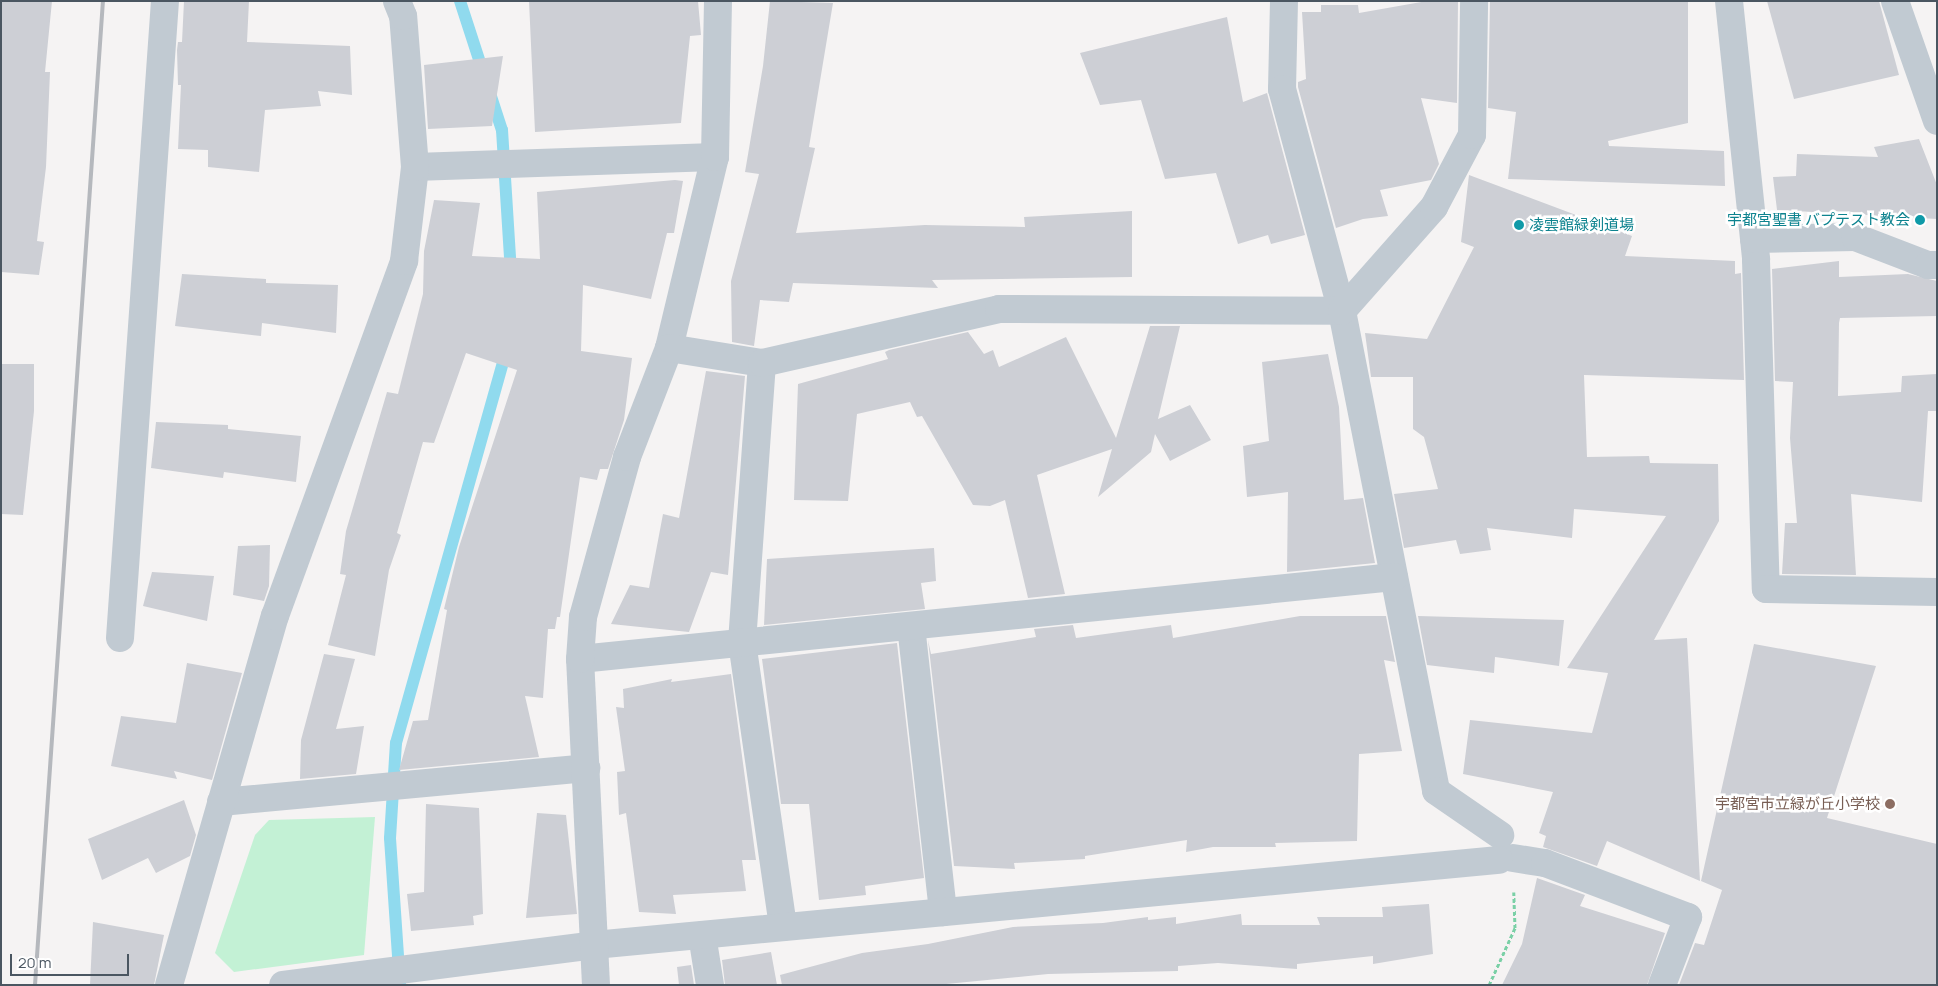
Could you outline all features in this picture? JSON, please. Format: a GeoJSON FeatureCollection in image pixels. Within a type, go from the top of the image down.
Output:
{"type":"FeatureCollection","features":[{"type":"Feature","properties":{"kind":"street"},"geometry":{"type":"LineString","coordinates":[[120,638],[165,1]]}},
{"type":"Feature","properties":{"kind":"street"},"geometry":{"type":"LineString","coordinates":[[169,985],[275,616],[404,261],[415,167],[403,16],[397,1]]}},
{"type":"Feature","properties":{"kind":"street"},"geometry":{"type":"LineString","coordinates":[[596,985],[580,659],[583,617],[627,458],[669,348],[715,157],[718,1]]}},
{"type":"Feature","properties":{"kind":"street"},"geometry":{"type":"LineString","coordinates":[[1284,1],[1282,89],[1342,311],[1436,791],[1504,851]]}},
{"type":"Feature","properties":{"kind":"street"},"geometry":{"type":"LineString","coordinates":[[669,348],[762,363],[998,309],[1342,311],[1434,207],[1472,135],[1474,1]]}},
{"type":"Feature","properties":{"kind":"street"},"geometry":{"type":"LineString","coordinates":[[1729,1],[1754,239],[1766,589],[1937,592]]}},
{"type":"Feature","properties":{"kind":"street"},"geometry":{"type":"LineString","coordinates":[[1895,1],[1937,121]]}},
{"type":"Feature","properties":{"kind":"street"},"geometry":{"type":"LineString","coordinates":[[415,167],[715,157]]}},
{"type":"Feature","properties":{"kind":"street"},"geometry":{"type":"LineString","coordinates":[[1754,239],[1855,237],[1928,265],[1937,265]]}},
{"type":"Feature","properties":{"kind":"street"},"geometry":{"type":"LineString","coordinates":[[762,363],[742,642],[783,927]]}},
{"type":"Feature","properties":{"kind":"street"},"geometry":{"type":"LineString","coordinates":[[580,659],[1394,577]]}},
{"type":"Feature","properties":{"kind":"street"},"geometry":{"type":"LineString","coordinates":[[911,626],[943,912]]}},
{"type":"Feature","properties":{"kind":"street"},"geometry":{"type":"LineString","coordinates":[[222,802],[586,768]]}},
{"type":"Feature","properties":{"kind":"street"},"geometry":{"type":"LineString","coordinates":[[283,985],[594,945],[943,912],[1504,851],[1545,863],[1688,917],[1662,985]]}},
{"type":"Feature","properties":{"kind":"street"},"geometry":{"type":"LineString","coordinates":[[702,935],[710,985]]}},
{"type":"Feature","properties":{"kind":"path"},"geometry":{"type":"LineString","coordinates":[[1489,985],[1515,928],[1504,851]]}},
{"type":"Feature","properties":{"kind":"green space"},"geometry":{"type":"Polygon","coordinates":[[[375,817],[364,955],[234,972],[215,953],[255,835],[269,820],[375,817]]]}},
{"type":"Feature","properties":{"kind":"building"},"geometry":{"type":"Polygon","coordinates":[[[1,1],[52,1],[45,72],[50,72],[46,167],[37,241],[44,242],[39,275],[1,272],[1,1]]]}},
{"type":"Feature","properties":{"kind":"building"},"geometry":{"type":"Polygon","coordinates":[[[184,1],[249,1],[247,42],[350,46],[352,95],[318,91],[321,106],[265,110],[259,172],[208,167],[208,150],[178,149],[181,85],[178,85],[177,50],[178,42],[182,42],[184,1]]]}},
{"type":"Feature","properties":{"kind":"building"},"geometry":{"type":"Polygon","coordinates":[[[529,1],[698,1],[701,35],[690,36],[681,123],[535,132],[529,1]]]}},
{"type":"Feature","properties":{"kind":"building"},"geometry":{"type":"Polygon","coordinates":[[[770,1],[833,3],[809,147],[815,148],[796,233],[925,225],[1025,227],[1024,217],[1132,211],[1132,277],[932,280],[938,288],[793,283],[789,302],[760,300],[754,346],[732,342],[731,281],[759,174],[745,172],[763,66],[770,1]]]}},
{"type":"Feature","properties":{"kind":"building"},"geometry":{"type":"Polygon","coordinates":[[[1427,1],[1458,1],[1457,103],[1421,98],[1439,164],[1431,180],[1380,190],[1388,216],[1363,219],[1336,228],[1298,87],[1298,82],[1306,79],[1302,12],[1321,12],[1321,5],[1358,5],[1359,13],[1427,1]]]}},
{"type":"Feature","properties":{"kind":"building"},"geometry":{"type":"Polygon","coordinates":[[[1490,1],[1688,1],[1688,123],[1608,141],[1609,146],[1724,151],[1725,186],[1508,179],[1516,112],[1488,108],[1490,1]]]}},
{"type":"Feature","properties":{"kind":"building"},"geometry":{"type":"Polygon","coordinates":[[[1767,1],[1879,1],[1899,75],[1794,99],[1767,1]]]}},
{"type":"Feature","properties":{"kind":"building"},"geometry":{"type":"Polygon","coordinates":[[[1227,17],[1243,102],[1267,93],[1305,235],[1271,244],[1268,235],[1238,244],[1216,173],[1165,179],[1141,100],[1100,105],[1080,53],[1227,17]]]}},
{"type":"Feature","properties":{"kind":"building"},"geometry":{"type":"Polygon","coordinates":[[[503,56],[492,126],[428,129],[424,65],[503,56]]]}},
{"type":"Feature","properties":{"kind":"building"},"geometry":{"type":"Polygon","coordinates":[[[1919,139],[1937,185],[1937,219],[1777,210],[1773,177],[1796,176],[1797,154],[1878,157],[1874,147],[1919,139]]]}},
{"type":"Feature","properties":{"kind":"building"},"geometry":{"type":"Polygon","coordinates":[[[1469,175],[1632,236],[1625,256],[1735,261],[1735,274],[1741,273],[1744,380],[1584,375],[1587,457],[1649,456],[1650,463],[1718,464],[1719,521],[1654,640],[1687,638],[1700,881],[1607,841],[1597,866],[1543,847],[1546,836],[1539,833],[1553,792],[1463,774],[1470,720],[1592,733],[1608,673],[1567,668],[1666,516],[1574,509],[1572,538],[1487,528],[1491,550],[1460,554],[1456,540],[1404,548],[1394,494],[1438,489],[1424,437],[1413,429],[1413,377],[1371,377],[1365,333],[1427,339],[1474,247],[1461,242],[1469,175]]]}},
{"type":"Feature","properties":{"kind":"building"},"geometry":{"type":"Polygon","coordinates":[[[675,180],[683,181],[674,233],[667,233],[651,299],[583,285],[581,351],[632,358],[624,420],[608,469],[600,469],[597,480],[580,477],[560,617],[557,617],[555,629],[548,629],[543,698],[525,696],[539,757],[399,770],[413,721],[428,720],[447,610],[444,609],[459,547],[517,370],[466,353],[434,443],[423,442],[397,533],[401,535],[389,570],[375,656],[328,645],[346,575],[340,574],[346,531],[387,392],[398,394],[423,294],[424,251],[434,200],[480,203],[472,256],[540,259],[537,192],[675,180]]]}},
{"type":"Feature","properties":{"kind":"building"},"geometry":{"type":"Polygon","coordinates":[[[1839,261],[1839,277],[1908,274],[1937,281],[1937,316],[1840,318],[1839,323],[1838,396],[1901,392],[1902,376],[1937,374],[1937,411],[1928,411],[1922,502],[1851,494],[1856,575],[1782,574],[1785,523],[1797,523],[1790,438],[1793,382],[1775,381],[1772,269],[1839,261]]]}},
{"type":"Feature","properties":{"kind":"building"},"geometry":{"type":"Polygon","coordinates":[[[182,274],[266,279],[266,283],[338,285],[336,333],[262,323],[261,336],[175,326],[182,274]]]}},
{"type":"Feature","properties":{"kind":"building"},"geometry":{"type":"Polygon","coordinates":[[[1150,326],[1180,326],[1158,419],[1190,405],[1211,440],[1170,461],[1155,434],[1151,452],[1098,497],[1112,449],[1037,475],[1065,594],[1028,598],[1005,500],[990,506],[973,505],[922,416],[917,417],[910,402],[857,414],[848,501],[794,500],[798,384],[888,359],[885,352],[889,350],[968,332],[984,354],[993,350],[999,367],[1066,337],[1116,438],[1150,326]]]}},
{"type":"Feature","properties":{"kind":"building"},"geometry":{"type":"Polygon","coordinates":[[[1328,354],[1339,407],[1344,500],[1363,498],[1375,563],[1287,572],[1288,492],[1247,497],[1243,446],[1269,441],[1262,362],[1328,354]]]}},
{"type":"Feature","properties":{"kind":"building"},"geometry":{"type":"Polygon","coordinates":[[[1,364],[34,364],[34,411],[23,515],[1,514],[1,364]]]}},
{"type":"Feature","properties":{"kind":"building"},"geometry":{"type":"Polygon","coordinates":[[[706,371],[745,376],[728,575],[711,572],[689,632],[611,624],[630,585],[649,588],[663,514],[679,518],[706,371]]]}},
{"type":"Feature","properties":{"kind":"building"},"geometry":{"type":"Polygon","coordinates":[[[156,422],[228,425],[228,429],[301,436],[296,482],[224,472],[223,478],[151,468],[156,422]]]}},
{"type":"Feature","properties":{"kind":"building"},"geometry":{"type":"Polygon","coordinates":[[[270,545],[269,586],[264,601],[233,595],[238,546],[270,545]]]}},
{"type":"Feature","properties":{"kind":"building"},"geometry":{"type":"Polygon","coordinates":[[[934,548],[936,581],[921,583],[925,609],[764,625],[767,559],[934,548]]]}},
{"type":"Feature","properties":{"kind":"building"},"geometry":{"type":"Polygon","coordinates":[[[152,572],[214,576],[207,621],[143,606],[152,572]]]}},
{"type":"Feature","properties":{"kind":"building"},"geometry":{"type":"Polygon","coordinates":[[[1300,616],[1386,616],[1395,662],[1384,660],[1402,751],[1359,754],[1357,841],[1275,843],[1276,847],[1213,847],[1186,852],[1187,840],[1085,856],[1085,859],[1014,863],[1015,869],[954,866],[928,640],[931,654],[1036,637],[1034,629],[1073,625],[1076,638],[1171,625],[1173,638],[1300,616]]]}},
{"type":"Feature","properties":{"kind":"building"},"geometry":{"type":"Polygon","coordinates":[[[1418,616],[1564,620],[1559,666],[1495,657],[1494,673],[1427,665],[1418,616]]]}},
{"type":"Feature","properties":{"kind":"building"},"geometry":{"type":"Polygon","coordinates":[[[897,643],[924,878],[865,886],[866,895],[819,900],[809,804],[781,804],[762,659],[897,643]]]}},
{"type":"Feature","properties":{"kind":"building"},"geometry":{"type":"Polygon","coordinates":[[[1754,644],[1876,666],[1827,818],[1937,844],[1937,985],[1679,985],[1695,943],[1704,945],[1722,890],[1701,881],[1754,644]]]}},
{"type":"Feature","properties":{"kind":"building"},"geometry":{"type":"Polygon","coordinates":[[[324,654],[355,659],[336,729],[364,726],[356,774],[300,779],[301,740],[324,654]]]}},
{"type":"Feature","properties":{"kind":"building"},"geometry":{"type":"Polygon","coordinates":[[[187,663],[242,673],[212,780],[174,771],[177,779],[111,766],[121,716],[176,723],[187,663]]]}},
{"type":"Feature","properties":{"kind":"building"},"geometry":{"type":"Polygon","coordinates":[[[731,674],[756,860],[742,860],[746,891],[673,895],[676,914],[639,912],[626,813],[619,815],[617,772],[625,771],[616,707],[624,708],[623,689],[672,679],[671,682],[731,674]]]}},
{"type":"Feature","properties":{"kind":"building"},"geometry":{"type":"Polygon","coordinates":[[[184,800],[196,835],[190,856],[156,873],[148,858],[102,880],[88,839],[184,800]]]}},
{"type":"Feature","properties":{"kind":"building"},"geometry":{"type":"Polygon","coordinates":[[[426,804],[479,808],[483,914],[473,916],[474,925],[411,931],[407,894],[424,892],[426,804]]]}},
{"type":"Feature","properties":{"kind":"building"},"geometry":{"type":"Polygon","coordinates":[[[537,813],[566,815],[577,914],[526,918],[537,813]]]}},
{"type":"Feature","properties":{"kind":"building"},"geometry":{"type":"Polygon","coordinates":[[[1537,878],[1585,895],[1580,906],[1665,933],[1647,985],[1502,985],[1522,944],[1537,878]]]}},
{"type":"Feature","properties":{"kind":"building"},"geometry":{"type":"Polygon","coordinates":[[[1429,904],[1433,954],[1373,964],[1373,956],[1297,964],[1297,969],[1218,963],[1178,966],[1178,971],[1048,974],[936,985],[782,985],[780,975],[862,953],[928,944],[1013,927],[1103,923],[1148,917],[1148,920],[1176,917],[1176,924],[1241,914],[1242,925],[1320,925],[1317,917],[1383,917],[1382,907],[1429,904]]]}},
{"type":"Feature","properties":{"kind":"building"},"geometry":{"type":"Polygon","coordinates":[[[93,922],[164,935],[154,985],[90,985],[93,922]]]}},
{"type":"Feature","properties":{"kind":"building"},"geometry":{"type":"Polygon","coordinates":[[[771,952],[777,985],[725,985],[722,960],[771,952]]]}},
{"type":"Feature","properties":{"kind":"building"},"geometry":{"type":"Polygon","coordinates":[[[691,965],[694,985],[679,985],[677,967],[691,965]]]}},
{"type":"Feature","properties":{"kind":"waterway"},"geometry":{"type":"LineString","coordinates":[[460,1],[502,130],[511,274]]}},
{"type":"Feature","properties":{"kind":"waterway"},"geometry":{"type":"LineString","coordinates":[[400,985],[390,838],[396,743],[507,348]]}},
{"type":"Feature","properties":{"kind":"railway"},"geometry":{"type":"LineString","coordinates":[[35,985],[103,1]]}},
{"type":"Feature","properties":{"kind":"place","name":"宇都宮聖書 バプテスト教会"},"geometry":{"type":"Point","coordinates":[1920,220]}},
{"type":"Feature","properties":{"kind":"place","name":"凌雲館緑剣道場"},"geometry":{"type":"Point","coordinates":[1519,225]}},
{"type":"Feature","properties":{"kind":"place","name":"宇都宮市立緑が丘小学校"},"geometry":{"type":"Point","coordinates":[1890,804]}}]}
